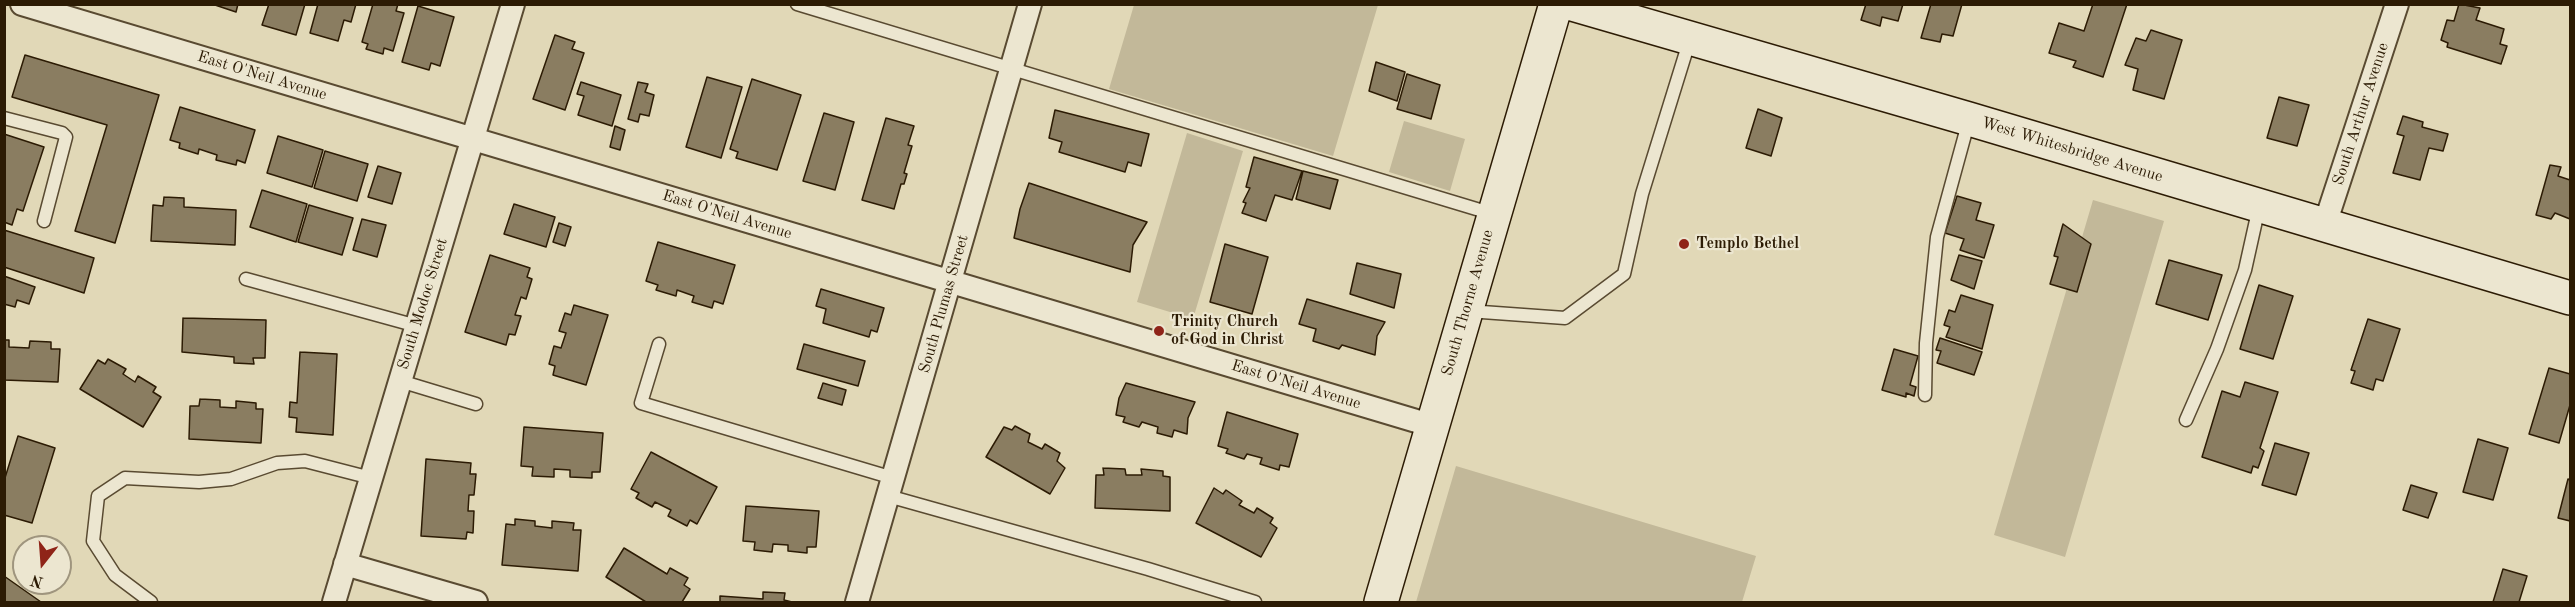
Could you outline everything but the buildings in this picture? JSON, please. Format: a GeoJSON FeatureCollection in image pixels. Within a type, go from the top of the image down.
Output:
{"type":"FeatureCollection","features":[{"type":"Feature","properties":{"kind":"main road","name":"South Thorne Avenue"},"geometry":{"type":"LineString","coordinates":[[1381,603],[1556,4]]}},
{"type":"Feature","properties":{"kind":"main road","name":"West Whitesbridge Avenue"},"geometry":{"type":"LineString","coordinates":[[1572,4],[2571,298]]}},
{"type":"Feature","properties":{"kind":"street","name":"East O'Neil Avenue"},"geometry":{"type":"LineString","coordinates":[[22,4],[1433,426]]}},
{"type":"Feature","properties":{"kind":"street","name":"South Modoc Street"},"geometry":{"type":"LineString","coordinates":[[334,603],[513,4]]}},
{"type":"Feature","properties":{"kind":"street","name":"South Plumas Street"},"geometry":{"type":"LineString","coordinates":[[857,603],[1030,4]]}},
{"type":"Feature","properties":{"kind":"street","name":"South Arthur Avenue"},"geometry":{"type":"LineString","coordinates":[[2325,224],[2397,4]]}},
{"type":"Feature","properties":{"kind":"street"},"geometry":{"type":"LineString","coordinates":[[345,564],[476,603]]}},
{"type":"Feature","properties":{"kind":"lane"},"geometry":{"type":"LineString","coordinates":[[797,4],[1495,214]]}},
{"type":"Feature","properties":{"kind":"lane"},"geometry":{"type":"LineString","coordinates":[[1466,310],[1565,318],[1624,274],[1642,194],[1690,38]]}},
{"type":"Feature","properties":{"kind":"lane"},"geometry":{"type":"LineString","coordinates":[[4,118],[62,133],[66,137],[44,221]]}},
{"type":"Feature","properties":{"kind":"lane"},"geometry":{"type":"LineString","coordinates":[[1925,395],[1926,343],[1937,237],[1969,119]]}},
{"type":"Feature","properties":{"kind":"lane"},"geometry":{"type":"LineString","coordinates":[[2186,420],[2217,350],[2245,270],[2259,206]]}},
{"type":"Feature","properties":{"kind":"lane"},"geometry":{"type":"LineString","coordinates":[[246,279],[417,326]]}},
{"type":"Feature","properties":{"kind":"lane"},"geometry":{"type":"LineString","coordinates":[[659,344],[641,403],[890,487],[1255,603]]}},
{"type":"Feature","properties":{"kind":"lane"},"geometry":{"type":"LineString","coordinates":[[400,381],[476,404]]}},
{"type":"Feature","properties":{"kind":"lane"},"geometry":{"type":"LineString","coordinates":[[151,603],[115,575],[93,541],[98,496],[125,478],[199,482],[231,479],[276,463],[304,461],[371,478]]}},
{"type":"Feature","properties":{"kind":"shaded area"},"geometry":{"type":"Polygon","coordinates":[[[1134,5],[1378,5],[1333,156],[1109,89],[1134,5]]]}},
{"type":"Feature","properties":{"kind":"shaded area"},"geometry":{"type":"Polygon","coordinates":[[[1404,121],[1465,139],[1450,191],[1389,172],[1404,121]]]}},
{"type":"Feature","properties":{"kind":"shaded area"},"geometry":{"type":"Polygon","coordinates":[[[1187,133],[1243,151],[1193,319],[1137,302],[1187,133]]]}},
{"type":"Feature","properties":{"kind":"shaded area"},"geometry":{"type":"Polygon","coordinates":[[[2093,200],[2164,221],[2065,557],[1994,535],[2093,200]]]}},
{"type":"Feature","properties":{"kind":"shaded area"},"geometry":{"type":"Polygon","coordinates":[[[1456,466],[1756,556],[1742,602],[1416,602],[1456,466]]]}},
{"type":"Feature","properties":{"kind":"place","name":"Templo Bethel"},"geometry":{"type":"Point","coordinates":[1684,244]}},
{"type":"Feature","properties":{"kind":"place","name":"Trinity Church of God in Christ"},"geometry":{"type":"Point","coordinates":[1159,331]}}]}
